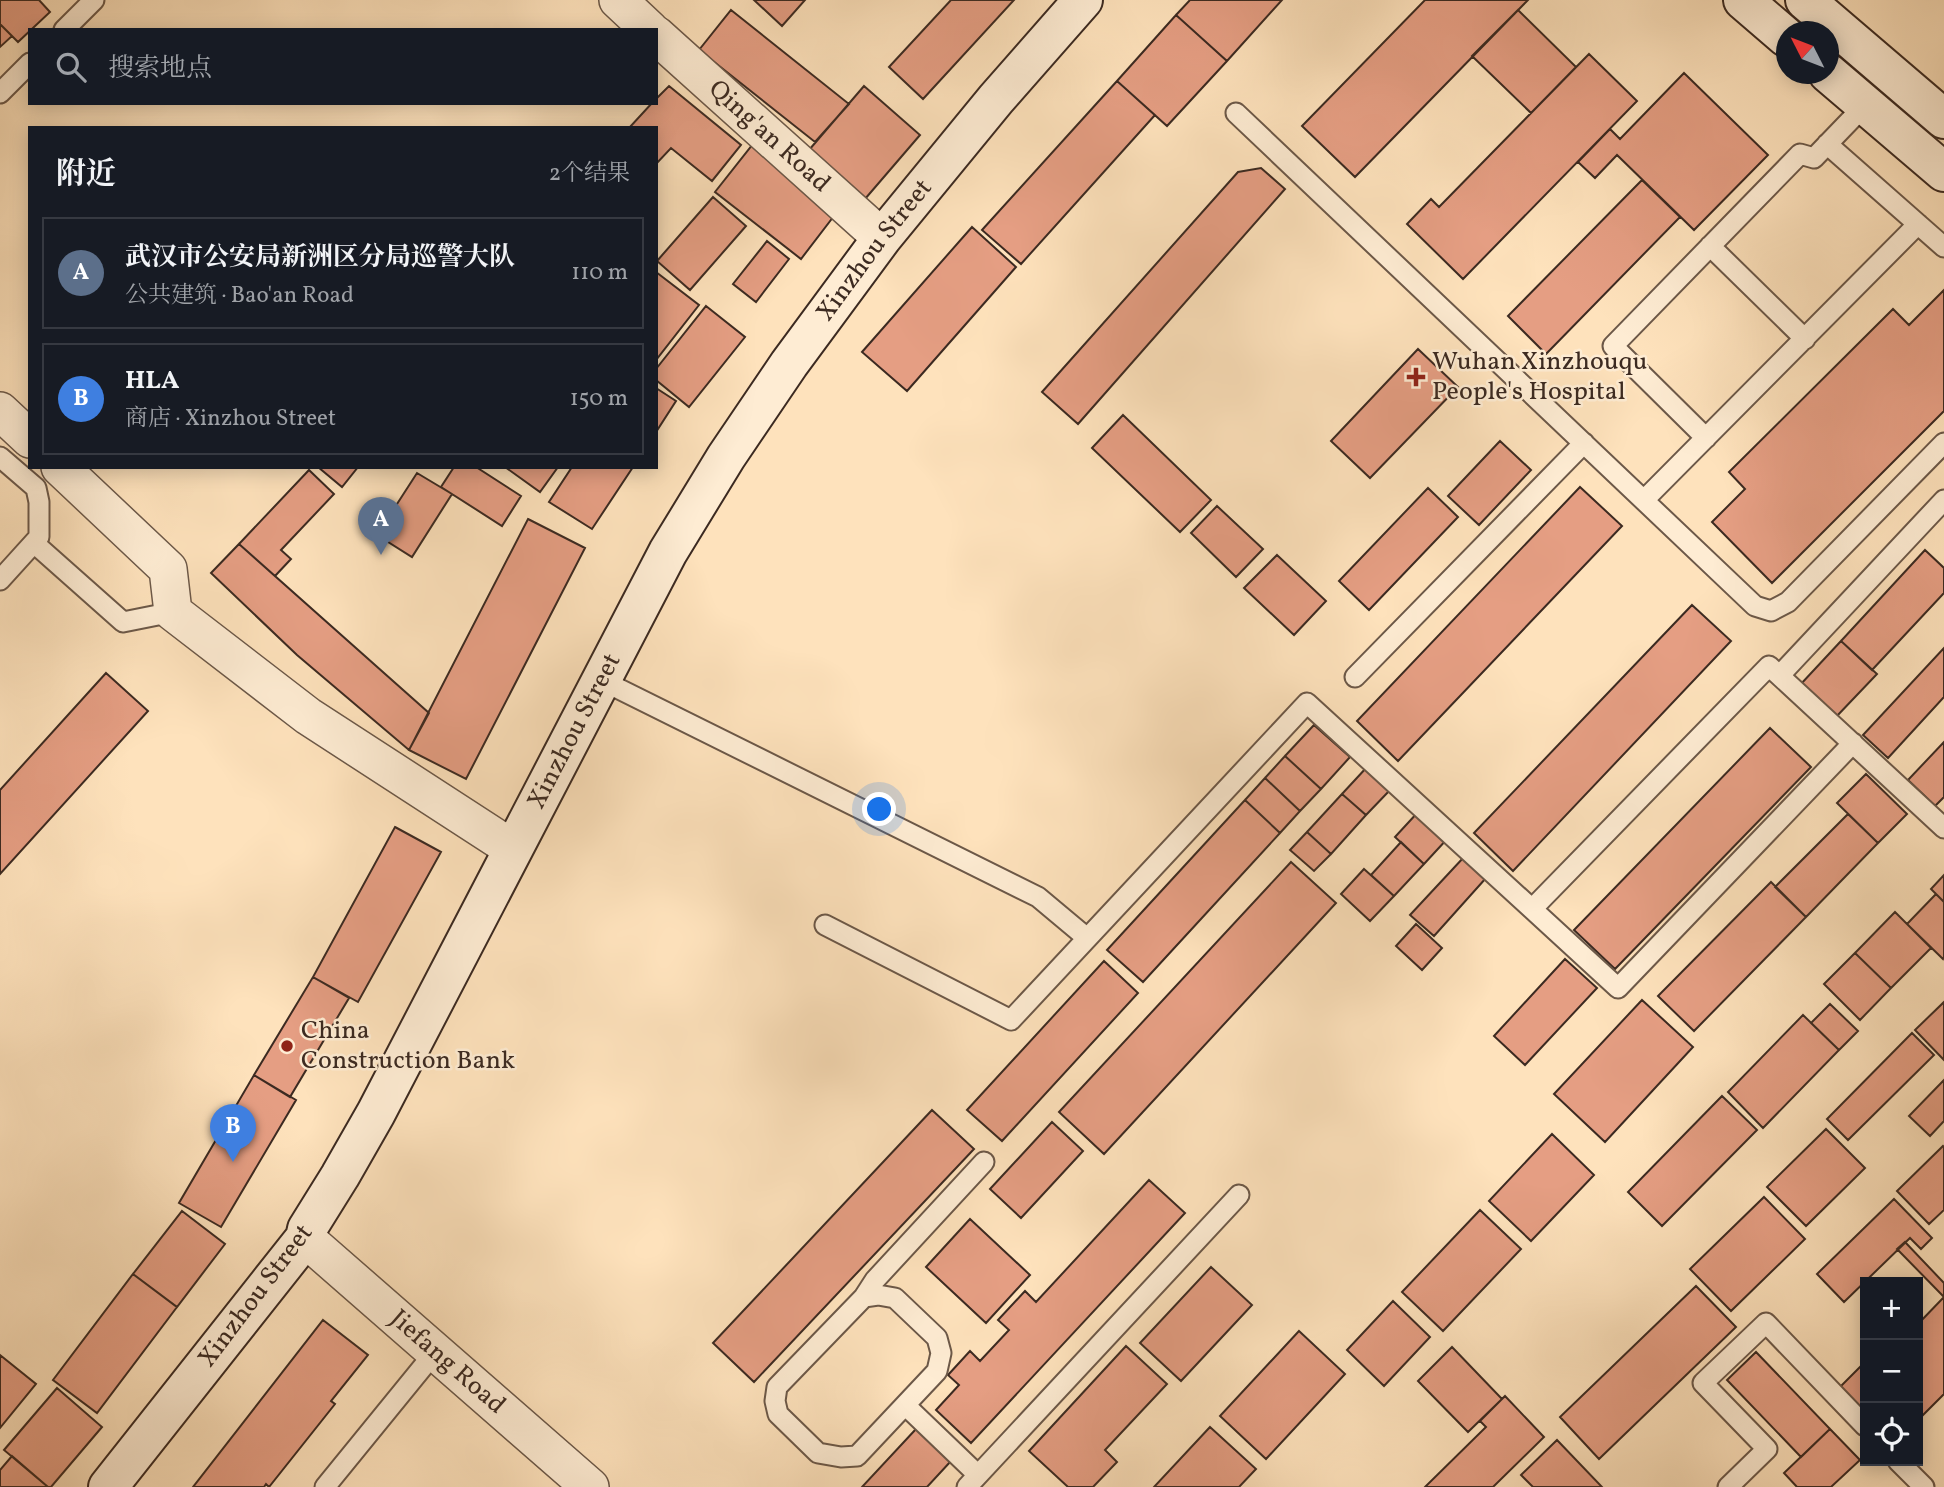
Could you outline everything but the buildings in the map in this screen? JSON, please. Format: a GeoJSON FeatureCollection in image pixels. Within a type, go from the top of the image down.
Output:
{"type":"FeatureCollection","features":[{"type":"Feature","properties":{"kind":"main road","name":"Xinzhou Street"},"geometry":{"type":"LineString","coordinates":[[108,1487],[305,1238],[307,1229],[376,1113],[667,552],[726,457],[789,364],[882,238],[988,108],[1083,0]]}},
{"type":"Feature","properties":{"kind":"main road"},"geometry":{"type":"LineString","coordinates":[[1743,0],[1776,28]]}},
{"type":"Feature","properties":{"kind":"main road"},"geometry":{"type":"LineString","coordinates":[[1805,0],[1944,119]]}},
{"type":"Feature","properties":{"kind":"main road"},"geometry":{"type":"LineString","coordinates":[[1839,82],[1944,172]]}},
{"type":"Feature","properties":{"kind":"street"},"geometry":{"type":"LineString","coordinates":[[618,0],[648,28]]}},
{"type":"Feature","properties":{"kind":"street","name":"Qing'an Road"},"geometry":{"type":"LineString","coordinates":[[658,37],[882,238]]}},
{"type":"Feature","properties":{"kind":"street"},"geometry":{"type":"LineString","coordinates":[[0,411],[28,437]]}},
{"type":"Feature","properties":{"kind":"street"},"geometry":{"type":"LineString","coordinates":[[62,469],[168,569],[173,612],[307,716],[513,849]]}},
{"type":"Feature","properties":{"kind":"street","name":"Jiefang Road"},"geometry":{"type":"LineString","coordinates":[[305,1238],[590,1487]]}},
{"type":"Feature","properties":{"kind":"lane"},"geometry":{"type":"LineString","coordinates":[[66,28],[94,0]]}},
{"type":"Feature","properties":{"kind":"lane"},"geometry":{"type":"LineString","coordinates":[[0,93],[28,65]]}},
{"type":"Feature","properties":{"kind":"lane"},"geometry":{"type":"LineString","coordinates":[[1706,438],[1613,346],[1800,154],[1814,158],[1865,105]]}},
{"type":"Feature","properties":{"kind":"lane"},"geometry":{"type":"LineString","coordinates":[[1236,113],[1755,606],[1771,611],[1788,602],[1944,443]]}},
{"type":"Feature","properties":{"kind":"lane"},"geometry":{"type":"LineString","coordinates":[[1827,144],[1944,247]]}},
{"type":"Feature","properties":{"kind":"lane"},"geometry":{"type":"LineString","coordinates":[[1644,500],[1918,224]]}},
{"type":"Feature","properties":{"kind":"lane"},"geometry":{"type":"LineString","coordinates":[[1710,246],[1805,338]]}},
{"type":"Feature","properties":{"kind":"lane"},"geometry":{"type":"LineString","coordinates":[[1355,677],[1584,443]]}},
{"type":"Feature","properties":{"kind":"lane"},"geometry":{"type":"LineString","coordinates":[[0,457],[36,488],[39,502],[39,537],[0,580]]}},
{"type":"Feature","properties":{"kind":"lane"},"geometry":{"type":"LineString","coordinates":[[1780,676],[1944,500]]}},
{"type":"Feature","properties":{"kind":"lane"},"geometry":{"type":"LineString","coordinates":[[34,543],[123,622],[173,612]]}},
{"type":"Feature","properties":{"kind":"lane"},"geometry":{"type":"LineString","coordinates":[[1532,909],[1769,666],[1944,828]]}},
{"type":"Feature","properties":{"kind":"lane"},"geometry":{"type":"LineString","coordinates":[[601,680],[1038,897],[1087,938]]}},
{"type":"Feature","properties":{"kind":"lane"},"geometry":{"type":"LineString","coordinates":[[825,925],[1011,1020],[1307,703],[1618,988],[1853,743]]}},
{"type":"Feature","properties":{"kind":"lane"},"geometry":{"type":"LineString","coordinates":[[864,1297],[895,1297],[937,1338],[941,1353],[937,1371],[857,1456],[841,1457],[818,1453],[778,1414],[775,1401],[777,1387],[864,1297],[875,1279],[984,1162]]}},
{"type":"Feature","properties":{"kind":"lane"},"geometry":{"type":"LineString","coordinates":[[905,1405],[972,1481],[1239,1195]]}},
{"type":"Feature","properties":{"kind":"lane"},"geometry":{"type":"LineString","coordinates":[[1728,1487],[1767,1449],[1703,1383],[1766,1323],[1860,1421]]}},
{"type":"Feature","properties":{"kind":"lane"},"geometry":{"type":"LineString","coordinates":[[325,1487],[435,1352]]}},
{"type":"Feature","properties":{"kind":"lane"},"geometry":{"type":"LineString","coordinates":[[1903,1466],[1924,1487]]}},
{"type":"Feature","properties":{"kind":"place","name":"Wuhan Xinzhouqu People's Hospital"},"geometry":{"type":"Point","coordinates":[1416,377]}},
{"type":"Feature","properties":{"kind":"place","name":"武汉市公安局新洲区分局巡警大队"},"geometry":{"type":"Point","coordinates":[381,555]}},
{"type":"Feature","properties":{"kind":"place","name":"China Construction Bank"},"geometry":{"type":"Point","coordinates":[287,1046]}},
{"type":"Feature","properties":{"kind":"place","name":"HLA"},"geometry":{"type":"Point","coordinates":[233,1162]}}]}
